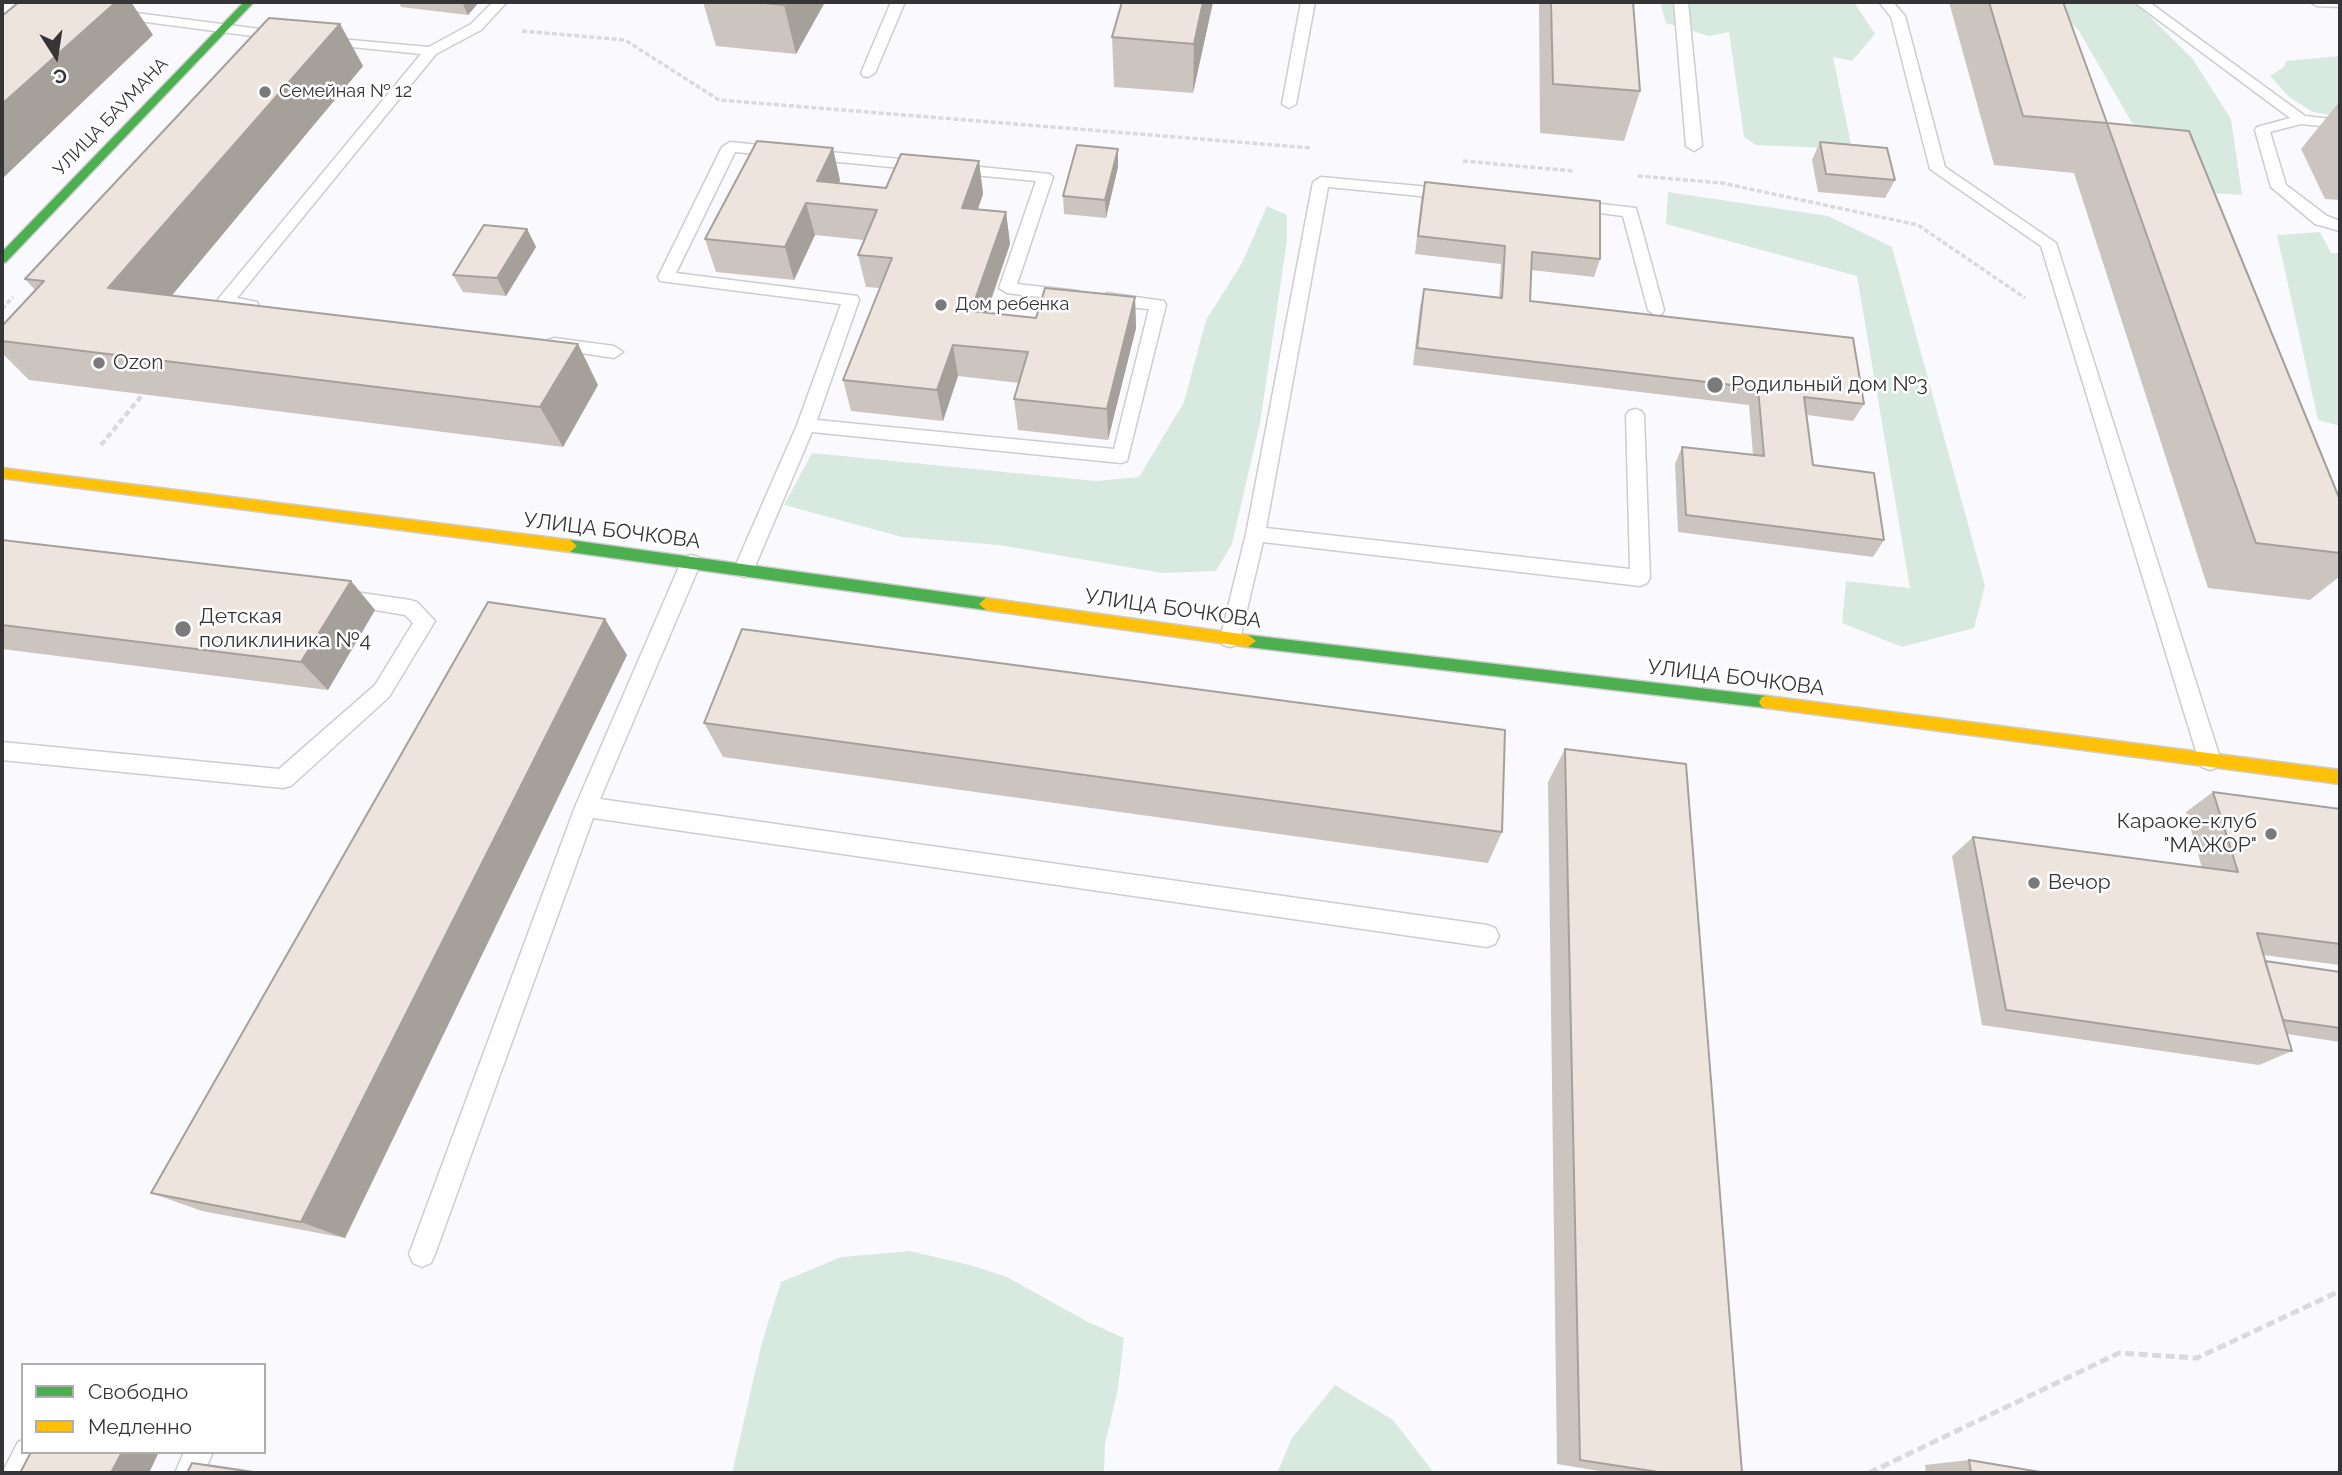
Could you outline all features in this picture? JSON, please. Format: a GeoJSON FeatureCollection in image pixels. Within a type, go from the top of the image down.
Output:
{"type":"FeatureCollection","features":[{"type":"Feature","properties":{"kind":"street","name":"УЛИЦА БАУМАНА"},"geometry":{"type":"LineString","coordinates":[[2,259],[249,2]]}},
{"type":"Feature","properties":{"kind":"street","name":"УЛИЦА БОЧКОВА"},"geometry":{"type":"LineString","coordinates":[[2,473],[744,569],[1230,639],[1759,701],[2340,777]]}},
{"type":"Feature","properties":{"kind":"lane"},"geometry":{"type":"LineString","coordinates":[[265,307],[225,302],[431,51],[476,27],[500,2]]}},
{"type":"Feature","properties":{"kind":"lane"},"geometry":{"type":"LineString","coordinates":[[868,73],[898,2]]}},
{"type":"Feature","properties":{"kind":"lane"},"geometry":{"type":"LineString","coordinates":[[1289,104],[1308,2]]}},
{"type":"Feature","properties":{"kind":"lane"},"geometry":{"type":"LineString","coordinates":[[1681,2],[1694,146]]}},
{"type":"Feature","properties":{"kind":"lane"},"geometry":{"type":"LineString","coordinates":[[1886,2],[1898,16],[1938,169],[2048,243],[2210,761]]}},
{"type":"Feature","properties":{"kind":"lane"},"geometry":{"type":"LineString","coordinates":[[2141,2],[2301,120]]}},
{"type":"Feature","properties":{"kind":"lane"},"geometry":{"type":"LineString","coordinates":[[2317,2],[2340,3]]}},
{"type":"Feature","properties":{"kind":"lane"},"geometry":{"type":"LineString","coordinates":[[95,12],[222,29],[431,51]]}},
{"type":"Feature","properties":{"kind":"lane"},"geometry":{"type":"LineString","coordinates":[[2340,124],[2301,120],[2262,130],[2279,187],[2321,220],[2340,226]]}},
{"type":"Feature","properties":{"kind":"lane"},"geometry":{"type":"LineString","coordinates":[[744,569],[806,425],[850,300],[666,276],[730,147],[1045,177],[1007,288],[1158,305],[1121,456],[806,425]]}},
{"type":"Feature","properties":{"kind":"lane"},"geometry":{"type":"LineString","coordinates":[[1230,639],[1255,534],[1321,182],[1469,196]]}},
{"type":"Feature","properties":{"kind":"lane"},"geometry":{"type":"LineString","coordinates":[[1563,205],[1630,212],[1656,310]]}},
{"type":"Feature","properties":{"kind":"lane"},"geometry":{"type":"LineString","coordinates":[[534,342],[614,352]]}},
{"type":"Feature","properties":{"kind":"lane"},"geometry":{"type":"LineString","coordinates":[[1255,534],[1640,578],[1635,415]]}},
{"type":"Feature","properties":{"kind":"lane"},"geometry":{"type":"LineString","coordinates":[[422,1254],[586,807],[691,562]]}},
{"type":"Feature","properties":{"kind":"lane"},"geometry":{"type":"LineString","coordinates":[[2,751],[283,779],[382,691],[425,621],[410,608],[315,594]]}},
{"type":"Feature","properties":{"kind":"lane"},"geometry":{"type":"LineString","coordinates":[[586,807],[1487,936]]}},
{"type":"Feature","properties":{"kind":"lane"},"geometry":{"type":"LineString","coordinates":[[16,1473],[27,1454]]}},
{"type":"Feature","properties":{"kind":"lane"},"geometry":{"type":"LineString","coordinates":[[189,1473],[198,1454]]}},
{"type":"Feature","properties":{"kind":"path"},"geometry":{"type":"LineString","coordinates":[[476,27],[625,40],[719,100],[1318,149]]}},
{"type":"Feature","properties":{"kind":"path"},"geometry":{"type":"LineString","coordinates":[[1453,160],[1574,171]]}},
{"type":"Feature","properties":{"kind":"path"},"geometry":{"type":"LineString","coordinates":[[1628,175],[1722,183],[1918,225],[2075,332]]}},
{"type":"Feature","properties":{"kind":"path"},"geometry":{"type":"LineString","coordinates":[[70,482],[143,394]]}},
{"type":"Feature","properties":{"kind":"path"},"geometry":{"type":"LineString","coordinates":[[1869,1473],[2119,1353],[2197,1358],[2340,1291]]}},
{"type":"Feature","properties":{"kind":"green space"},"geometry":{"type":"Polygon","coordinates":[[[1660,2],[1854,2],[1875,34],[1852,61],[1833,57],[1852,149],[1756,145],[1744,137],[1729,32],[1709,36],[1666,23],[1660,2]]]}},
{"type":"Feature","properties":{"kind":"green space"},"geometry":{"type":"Polygon","coordinates":[[[2051,2],[2135,2],[2192,58],[2231,119],[2242,195],[2212,193],[2143,142],[2079,31],[2051,2]]]}},
{"type":"Feature","properties":{"kind":"green space"},"geometry":{"type":"Polygon","coordinates":[[[2340,56],[2340,117],[2313,112],[2289,97],[2270,76],[2284,67],[2286,61],[2340,56]]]}},
{"type":"Feature","properties":{"kind":"green space"},"geometry":{"type":"Polygon","coordinates":[[[1668,192],[1828,216],[1892,247],[1985,586],[1974,628],[1902,647],[1842,623],[1846,581],[1910,588],[1857,276],[1666,224],[1668,192]]]}},
{"type":"Feature","properties":{"kind":"green space"},"geometry":{"type":"Polygon","coordinates":[[[1267,206],[1287,215],[1287,241],[1260,423],[1232,544],[1216,571],[1162,573],[999,545],[902,537],[784,505],[812,453],[1096,481],[1139,477],[1184,402],[1206,320],[1242,263],[1267,206]]]}},
{"type":"Feature","properties":{"kind":"green space"},"geometry":{"type":"Polygon","coordinates":[[[2320,232],[2331,253],[2340,253],[2340,426],[2318,420],[2277,235],[2320,232]]]}},
{"type":"Feature","properties":{"kind":"green space"},"geometry":{"type":"Polygon","coordinates":[[[910,1251],[1007,1277],[1088,1322],[1124,1338],[1118,1389],[1105,1444],[1104,1473],[732,1473],[762,1342],[781,1282],[841,1257],[910,1251]]]}},
{"type":"Feature","properties":{"kind":"green space"},"geometry":{"type":"Polygon","coordinates":[[[1335,1385],[1393,1420],[1434,1473],[1277,1473],[1292,1438],[1335,1385]]]}},
{"type":"Feature","properties":{"kind":"building"},"geometry":{"type":"Polygon","coordinates":[[[19,2],[116,2],[2,104],[2,16],[19,2]]]}},
{"type":"Feature","properties":{"kind":"building"},"geometry":{"type":"Polygon","coordinates":[[[753,2],[786,2],[784,5],[753,2]]]}},
{"type":"Feature","properties":{"kind":"building"},"geometry":{"type":"Polygon","coordinates":[[[1122,2],[1203,2],[1194,44],[1112,37],[1122,2]]]}},
{"type":"Feature","properties":{"kind":"building"},"geometry":{"type":"Polygon","coordinates":[[[1551,2],[1633,2],[1640,91],[1553,84],[1551,2]]]}},
{"type":"Feature","properties":{"kind":"building"},"geometry":{"type":"Polygon","coordinates":[[[1989,2],[2063,2],[2107,123],[2023,116],[1989,2]]]}},
{"type":"Feature","properties":{"kind":"building"},"geometry":{"type":"Polygon","coordinates":[[[269,18],[340,24],[108,288],[578,344],[540,407],[2,341],[2,326],[44,281],[25,279],[269,18]]]}},
{"type":"Feature","properties":{"kind":"building"},"geometry":{"type":"Polygon","coordinates":[[[2107,123],[2189,131],[2340,500],[2340,553],[2256,543],[2107,123]]]}},
{"type":"Feature","properties":{"kind":"building","name":"Дом ребенка"},"geometry":{"type":"Polygon","coordinates":[[[757,141],[833,148],[817,181],[886,188],[901,154],[979,161],[962,208],[1006,212],[971,311],[1036,318],[1045,288],[1135,297],[1107,409],[1014,399],[1028,352],[953,345],[937,390],[843,380],[892,258],[858,255],[877,210],[806,203],[785,247],[705,239],[757,141]]]}},
{"type":"Feature","properties":{"kind":"building"},"geometry":{"type":"Polygon","coordinates":[[[1820,142],[1887,148],[1895,180],[1826,174],[1820,142]]]}},
{"type":"Feature","properties":{"kind":"building"},"geometry":{"type":"Polygon","coordinates":[[[1077,145],[1118,149],[1105,200],[1063,196],[1077,145]]]}},
{"type":"Feature","properties":{"kind":"building","name":"Родильный дом №3"},"geometry":{"type":"Polygon","coordinates":[[[1425,182],[1600,201],[1600,259],[1532,252],[1530,301],[1853,338],[1864,404],[1804,397],[1813,465],[1874,473],[1884,540],[1686,515],[1682,447],[1764,456],[1758,388],[1417,348],[1424,289],[1502,298],[1505,246],[1418,236],[1425,182]]]}},
{"type":"Feature","properties":{"kind":"building"},"geometry":{"type":"Polygon","coordinates":[[[484,225],[527,229],[497,278],[453,275],[484,225]]]}},
{"type":"Feature","properties":{"kind":"building","name":"Детская поликлиника №4"},"geometry":{"type":"Polygon","coordinates":[[[2,540],[351,581],[301,662],[2,625],[2,540]]]}},
{"type":"Feature","properties":{"kind":"building"},"geometry":{"type":"Polygon","coordinates":[[[488,602],[605,619],[301,1222],[151,1193],[488,602]]]}},
{"type":"Feature","properties":{"kind":"building"},"geometry":{"type":"Polygon","coordinates":[[[742,629],[1505,730],[1502,832],[704,723],[742,629]]]}},
{"type":"Feature","properties":{"kind":"building"},"geometry":{"type":"Polygon","coordinates":[[[1565,749],[1686,764],[1742,1473],[1665,1473],[1580,1460],[1565,749]]]}},
{"type":"Feature","properties":{"kind":"building"},"geometry":{"type":"Polygon","coordinates":[[[2213,792],[2340,809],[2340,944],[2257,933],[2292,1051],[2006,1010],[1973,837],[2238,872],[2213,792]]]}},
{"type":"Feature","properties":{"kind":"building"},"geometry":{"type":"Polygon","coordinates":[[[2265,961],[2340,972],[2340,1028],[2283,1020],[2265,961]]]}},
{"type":"Feature","properties":{"kind":"building"},"geometry":{"type":"Polygon","coordinates":[[[30,1454],[121,1454],[111,1473],[20,1473],[30,1454]]]}},
{"type":"Feature","properties":{"kind":"building"},"geometry":{"type":"Polygon","coordinates":[[[1969,1460],[2046,1473],[1971,1473],[1969,1460]]]}},
{"type":"Feature","properties":{"kind":"building"},"geometry":{"type":"Polygon","coordinates":[[[192,1463],[258,1473],[187,1473],[192,1463]]]}},
{"type":"Feature","properties":{"kind":"traffic: fast"},"geometry":{"type":"LineString","coordinates":[[2,259],[249,2]]}},
{"type":"Feature","properties":{"kind":"traffic: fast"},"geometry":{"type":"LineString","coordinates":[[570,546],[986,604]]}},
{"type":"Feature","properties":{"kind":"traffic: fast"},"geometry":{"type":"LineString","coordinates":[[1248,641],[1767,702]]}},
{"type":"Feature","properties":{"kind":"traffic: slow"},"geometry":{"type":"LineString","coordinates":[[2,473],[570,546]]}},
{"type":"Feature","properties":{"kind":"traffic: slow"},"geometry":{"type":"LineString","coordinates":[[986,604],[1248,641]]}},
{"type":"Feature","properties":{"kind":"traffic: slow"},"geometry":{"type":"LineString","coordinates":[[1767,702],[2340,777]]}},
{"type":"Feature","properties":{"kind":"place","name":"Семейная № 12"},"geometry":{"type":"Point","coordinates":[265,92]}},
{"type":"Feature","properties":{"kind":"place","name":"Дом ребенка"},"geometry":{"type":"Point","coordinates":[941,305]}},
{"type":"Feature","properties":{"kind":"place","name":"Ozon"},"geometry":{"type":"Point","coordinates":[99,363]}},
{"type":"Feature","properties":{"kind":"place","name":"Родильный дом №3"},"geometry":{"type":"Point","coordinates":[1715,385]}},
{"type":"Feature","properties":{"kind":"place","name":"Детская поликлиника №4"},"geometry":{"type":"Point","coordinates":[183,629]}},
{"type":"Feature","properties":{"kind":"place","name":"Караоке-клуб \"МАЖОР\""},"geometry":{"type":"Point","coordinates":[2271,834]}},
{"type":"Feature","properties":{"kind":"place","name":"Вечор"},"geometry":{"type":"Point","coordinates":[2034,883]}}]}
